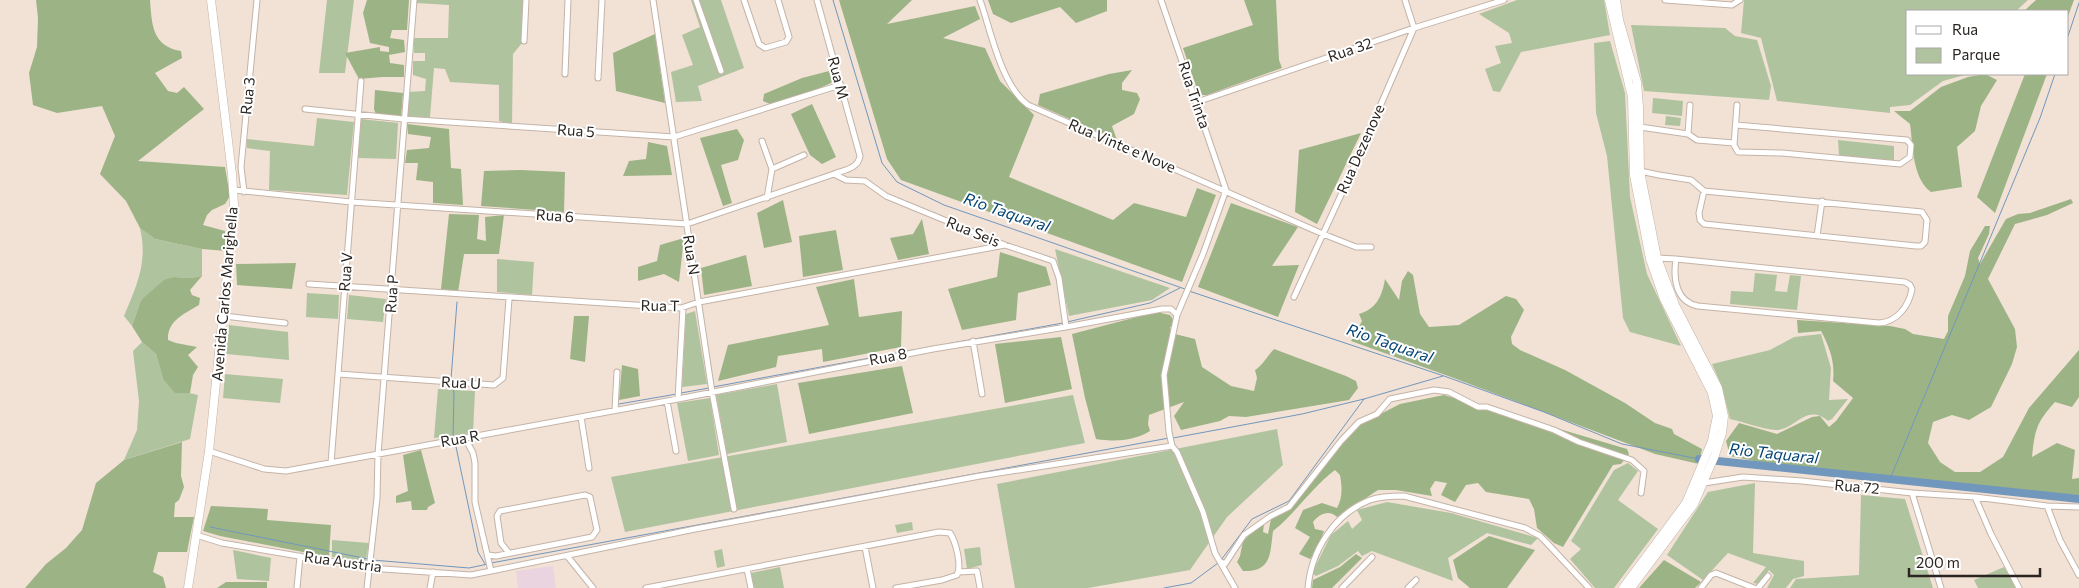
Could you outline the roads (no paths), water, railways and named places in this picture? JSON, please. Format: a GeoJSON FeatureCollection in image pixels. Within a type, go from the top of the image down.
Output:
{"type":"FeatureCollection","features":[{"type":"Feature","properties":{"kind":"main road","name":"Avenida Carlos Marighella"},"geometry":{"type":"LineString","coordinates":[[188,588],[209,451],[224,316],[234,190],[211,0]]}},
{"type":"Feature","properties":{"kind":"main road"},"geometry":{"type":"LineString","coordinates":[[1609,0],[1632,96],[1634,175],[1650,259],[1664,298],[1709,387],[1716,405],[1716,427],[1711,455]]}},
{"type":"Feature","properties":{"kind":"main road"},"geometry":{"type":"LineString","coordinates":[[1616,0],[1619,20],[1637,82],[1640,171],[1656,258],[1674,304],[1721,397],[1724,424],[1705,470],[1680,512],[1623,588]]}},
{"type":"Feature","properties":{"kind":"main road"},"geometry":{"type":"LineString","coordinates":[[1631,588],[1690,510],[1704,483],[1705,470]]}},
{"type":"Feature","properties":{"kind":"street","name":"Rua 3"},"geometry":{"type":"LineString","coordinates":[[244,192],[241,167],[257,0]]}},
{"type":"Feature","properties":{"kind":"street","name":"Rua P"},"geometry":{"type":"LineString","coordinates":[[367,588],[377,498],[378,454],[386,378],[403,119],[414,0]]}},
{"type":"Feature","properties":{"kind":"street"},"geometry":{"type":"LineString","coordinates":[[524,41],[526,0]]}},
{"type":"Feature","properties":{"kind":"street"},"geometry":{"type":"LineString","coordinates":[[565,74],[568,0]]}},
{"type":"Feature","properties":{"kind":"street"},"geometry":{"type":"LineString","coordinates":[[598,78],[602,0]]}},
{"type":"Feature","properties":{"kind":"street","name":"Rua N"},"geometry":{"type":"LineString","coordinates":[[654,0],[712,389],[734,509]]}},
{"type":"Feature","properties":{"kind":"street"},"geometry":{"type":"LineString","coordinates":[[696,0],[721,71]]}},
{"type":"Feature","properties":{"kind":"street"},"geometry":{"type":"LineString","coordinates":[[744,0],[759,44],[765,48],[786,42],[789,38],[778,0]]}},
{"type":"Feature","properties":{"kind":"street","name":"Rua M"},"geometry":{"type":"LineString","coordinates":[[817,0],[860,156]]}},
{"type":"Feature","properties":{"kind":"street","name":"Rua Vinte e Nove"},"geometry":{"type":"LineString","coordinates":[[980,0],[1004,70],[1014,90],[1023,101],[1041,112],[1226,190],[1323,234],[1356,246],[1371,247]]}},
{"type":"Feature","properties":{"kind":"street","name":"Rua Trinta"},"geometry":{"type":"LineString","coordinates":[[1161,0],[1226,190]]}},
{"type":"Feature","properties":{"kind":"street"},"geometry":{"type":"LineString","coordinates":[[1405,0],[1414,28]]}},
{"type":"Feature","properties":{"kind":"street","name":"Rua 32"},"geometry":{"type":"LineString","coordinates":[[1197,102],[1414,28],[1504,0]]}},
{"type":"Feature","properties":{"kind":"street"},"geometry":{"type":"LineString","coordinates":[[1665,0],[1732,5],[1740,0]]}},
{"type":"Feature","properties":{"kind":"street","name":"Rua Dezenove"},"geometry":{"type":"LineString","coordinates":[[1294,297],[1414,28]]}},
{"type":"Feature","properties":{"kind":"street","name":"Rua V"},"geometry":{"type":"LineString","coordinates":[[331,463],[361,81]]}},
{"type":"Feature","properties":{"kind":"street","name":"Rua 5"},"geometry":{"type":"LineString","coordinates":[[305,109],[403,119],[674,137],[840,85]]}},
{"type":"Feature","properties":{"kind":"street"},"geometry":{"type":"LineString","coordinates":[[1688,134],[1690,105]]}},
{"type":"Feature","properties":{"kind":"street"},"geometry":{"type":"LineString","coordinates":[[1736,125],[1907,140],[1911,144],[1911,153],[1908,160],[1900,164],[1738,152],[1734,143],[1737,105]]}},
{"type":"Feature","properties":{"kind":"street"},"geometry":{"type":"LineString","coordinates":[[1640,127],[1688,134],[1697,140],[1734,143]]}},
{"type":"Feature","properties":{"kind":"street"},"geometry":{"type":"LineString","coordinates":[[762,141],[772,169],[767,198]]}},
{"type":"Feature","properties":{"kind":"street"},"geometry":{"type":"LineString","coordinates":[[772,169],[804,155]]}},
{"type":"Feature","properties":{"kind":"street","name":"Rua 6"},"geometry":{"type":"LineString","coordinates":[[234,190],[351,202],[687,224],[856,166],[860,156]]}},
{"type":"Feature","properties":{"kind":"street"},"geometry":{"type":"LineString","coordinates":[[1640,171],[1691,180],[1704,191],[1922,212],[1927,220],[1925,242],[1920,246],[1916,246],[1704,224],[1700,220],[1699,213],[1704,191]]}},
{"type":"Feature","properties":{"kind":"street","name":"Rua Seis"},"geometry":{"type":"LineString","coordinates":[[834,174],[846,180],[868,182],[886,196],[1006,245],[1053,261],[1059,278],[1065,324]]}},
{"type":"Feature","properties":{"kind":"street"},"geometry":{"type":"LineString","coordinates":[[1226,190],[1177,315],[1164,375],[1172,446],[1177,452],[1203,512],[1219,560],[1235,588]]}},
{"type":"Feature","properties":{"kind":"street"},"geometry":{"type":"LineString","coordinates":[[1817,236],[1822,202]]}},
{"type":"Feature","properties":{"kind":"street","name":"Rua T"},"geometry":{"type":"LineString","coordinates":[[309,284],[510,299],[683,308],[699,302],[1006,245]]}},
{"type":"Feature","properties":{"kind":"street"},"geometry":{"type":"LineString","coordinates":[[1656,258],[1676,259],[1906,282],[1912,289],[1906,307],[1884,323],[1690,305],[1680,296],[1675,276],[1676,259]]}},
{"type":"Feature","properties":{"kind":"street","name":"Rua U"},"geometry":{"type":"LineString","coordinates":[[338,374],[494,384],[503,378],[510,299]]}},
{"type":"Feature","properties":{"kind":"street"},"geometry":{"type":"LineString","coordinates":[[678,396],[683,308]]}},
{"type":"Feature","properties":{"kind":"street","name":"Rua 8"},"geometry":{"type":"LineString","coordinates":[[712,389],[1065,324],[1162,309],[1171,309],[1177,315]]}},
{"type":"Feature","properties":{"kind":"street"},"geometry":{"type":"LineString","coordinates":[[224,316],[285,323]]}},
{"type":"Feature","properties":{"kind":"street"},"geometry":{"type":"LineString","coordinates":[[973,341],[982,394]]}},
{"type":"Feature","properties":{"kind":"street"},"geometry":{"type":"LineString","coordinates":[[615,410],[617,372]]}},
{"type":"Feature","properties":{"kind":"street","name":"Rua R"},"geometry":{"type":"LineString","coordinates":[[209,451],[275,471],[291,470],[667,401],[678,396],[712,389]]}},
{"type":"Feature","properties":{"kind":"street"},"geometry":{"type":"LineString","coordinates":[[1219,560],[1225,564],[1244,535],[1252,528],[1289,507],[1312,480],[1333,450],[1358,422],[1377,414],[1390,399],[1424,391],[1449,392],[1478,407],[1487,407],[1554,430],[1596,448],[1632,460],[1644,471],[1641,492]]}},
{"type":"Feature","properties":{"kind":"street"},"geometry":{"type":"LineString","coordinates":[[667,401],[676,451]]}},
{"type":"Feature","properties":{"kind":"street"},"geometry":{"type":"LineString","coordinates":[[581,417],[589,468]]}},
{"type":"Feature","properties":{"kind":"street"},"geometry":{"type":"LineString","coordinates":[[465,438],[473,453],[475,463],[475,502],[491,569]]}},
{"type":"Feature","properties":{"kind":"street","name":"Rua Austria"},"geometry":{"type":"LineString","coordinates":[[196,535],[222,543],[369,568],[471,575],[491,569],[568,557],[694,529],[980,476],[1172,446]]}},
{"type":"Feature","properties":{"kind":"street","name":"Rua 72"},"geometry":{"type":"LineString","coordinates":[[1704,483],[1743,477],[1802,481],[1912,494],[1975,497],[2047,506],[2079,507]]}},
{"type":"Feature","properties":{"kind":"street"},"geometry":{"type":"LineString","coordinates":[[1912,494],[1940,588]]}},
{"type":"Feature","properties":{"kind":"street"},"geometry":{"type":"LineString","coordinates":[[488,557],[496,556],[587,539],[595,535],[596,530],[590,497],[585,495],[500,511],[497,516],[502,543],[501,550],[496,556]]}},
{"type":"Feature","properties":{"kind":"street"},"geometry":{"type":"LineString","coordinates":[[1308,588],[1315,555],[1332,529],[1357,506],[1370,500],[1389,496],[1404,496],[1525,528],[1540,536],[1589,588]]}},
{"type":"Feature","properties":{"kind":"street"},"geometry":{"type":"LineString","coordinates":[[1975,497],[1991,534],[2019,588]]}},
{"type":"Feature","properties":{"kind":"street"},"geometry":{"type":"LineString","coordinates":[[2047,506],[2060,540],[2079,575]]}},
{"type":"Feature","properties":{"kind":"street"},"geometry":{"type":"LineString","coordinates":[[646,588],[945,532],[950,533],[953,538],[959,572]]}},
{"type":"Feature","properties":{"kind":"street"},"geometry":{"type":"LineString","coordinates":[[502,543],[509,553]]}},
{"type":"Feature","properties":{"kind":"street"},"geometry":{"type":"LineString","coordinates":[[865,547],[873,588]]}},
{"type":"Feature","properties":{"kind":"street"},"geometry":{"type":"LineString","coordinates":[[297,588],[300,556]]}},
{"type":"Feature","properties":{"kind":"street"},"geometry":{"type":"LineString","coordinates":[[568,557],[593,588]]}},
{"type":"Feature","properties":{"kind":"street"},"geometry":{"type":"LineString","coordinates":[[1342,588],[1372,558]]}},
{"type":"Feature","properties":{"kind":"street"},"geometry":{"type":"LineString","coordinates":[[747,569],[751,588]]}},
{"type":"Feature","properties":{"kind":"street"},"geometry":{"type":"LineString","coordinates":[[896,588],[953,578],[959,572],[977,571],[980,588]]}},
{"type":"Feature","properties":{"kind":"street"},"geometry":{"type":"LineString","coordinates":[[430,588],[433,572]]}},
{"type":"Feature","properties":{"kind":"street"},"geometry":{"type":"LineString","coordinates":[[1701,588],[1716,573],[1754,588]]}},
{"type":"Feature","properties":{"kind":"street"},"geometry":{"type":"LineString","coordinates":[[1758,588],[1768,576]]}},
{"type":"Feature","properties":{"kind":"street"},"geometry":{"type":"LineString","coordinates":[[1408,588],[1416,580]]}},
{"type":"Feature","properties":{"kind":"waterway","name":"Rio Taquaral"},"geometry":{"type":"LineString","coordinates":[[833,0],[882,163],[897,182],[944,205],[1185,289]]}},
{"type":"Feature","properties":{"kind":"waterway"},"geometry":{"type":"LineString","coordinates":[[2069,33],[2079,3]]}},
{"type":"Feature","properties":{"kind":"waterway"},"geometry":{"type":"LineString","coordinates":[[1890,479],[2040,118],[2055,75]]}},
{"type":"Feature","properties":{"kind":"waterway"},"geometry":{"type":"LineString","coordinates":[[1067,322],[1150,303],[1180,288]]}},
{"type":"Feature","properties":{"kind":"waterway","name":"Rio Taquaral"},"geometry":{"type":"LineString","coordinates":[[1189,291],[1444,376],[1544,412],[1622,444],[1699,459]]}},
{"type":"Feature","properties":{"kind":"waterway"},"geometry":{"type":"LineString","coordinates":[[451,379],[457,302]]}},
{"type":"Feature","properties":{"kind":"waterway"},"geometry":{"type":"LineString","coordinates":[[947,344],[1063,323]]}},
{"type":"Feature","properties":{"kind":"waterway"},"geometry":{"type":"LineString","coordinates":[[713,387],[913,350]]}},
{"type":"Feature","properties":{"kind":"waterway"},"geometry":{"type":"LineString","coordinates":[[1221,560],[1252,519],[1289,501],[1364,399],[1443,376]]}},
{"type":"Feature","properties":{"kind":"waterway"},"geometry":{"type":"LineString","coordinates":[[451,383],[454,393],[453,438]]}},
{"type":"Feature","properties":{"kind":"waterway"},"geometry":{"type":"LineString","coordinates":[[681,393],[709,388]]}},
{"type":"Feature","properties":{"kind":"waterway"},"geometry":{"type":"LineString","coordinates":[[619,404],[677,394]]}},
{"type":"Feature","properties":{"kind":"waterway"},"geometry":{"type":"LineString","coordinates":[[1173,438],[1302,414],[1364,399]]}},
{"type":"Feature","properties":{"kind":"waterway"},"geometry":{"type":"LineString","coordinates":[[491,563],[1169,438]]}},
{"type":"Feature","properties":{"kind":"waterway"},"geometry":{"type":"LineString","coordinates":[[455,442],[478,552],[485,564]]}},
{"type":"Feature","properties":{"kind":"waterway","name":"Rio Taquaral"},"geometry":{"type":"LineString","coordinates":[[1699,459],[2079,499]]}},
{"type":"Feature","properties":{"kind":"waterway"},"geometry":{"type":"LineString","coordinates":[[210,527],[368,559]]}},
{"type":"Feature","properties":{"kind":"waterway"},"geometry":{"type":"LineString","coordinates":[[372,560],[469,568],[488,564]]}},
{"type":"Feature","properties":{"kind":"waterway"},"geometry":{"type":"LineString","coordinates":[[1164,588],[1191,583],[1218,563]]}}]}
